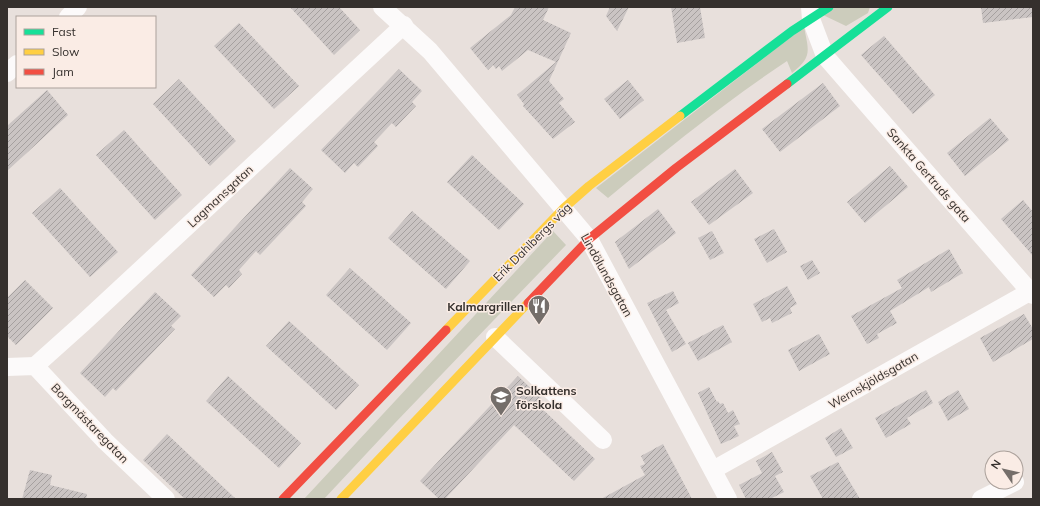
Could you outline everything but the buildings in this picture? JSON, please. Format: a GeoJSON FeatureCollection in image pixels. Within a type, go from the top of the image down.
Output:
{"type":"FeatureCollection","features":[{"type":"Feature","properties":{"kind":"main road","name":"Erik Dahlbergs väg"},"geometry":{"type":"LineString","coordinates":[[283,499],[564,208],[589,186],[786,36],[810,13],[829,7]]}},
{"type":"Feature","properties":{"kind":"main road"},"geometry":{"type":"LineString","coordinates":[[341,499],[589,239],[676,168],[825,56],[883,8]]}},
{"type":"Feature","properties":{"kind":"street"},"geometry":{"type":"LineString","coordinates":[[69,16],[78,7]]}},
{"type":"Feature","properties":{"kind":"street","name":"Lindölundsgatan"},"geometry":{"type":"LineString","coordinates":[[382,7],[404,25],[430,51],[589,239],[728,499]]}},
{"type":"Feature","properties":{"kind":"street"},"geometry":{"type":"LineString","coordinates":[[810,13],[825,56]]}},
{"type":"Feature","properties":{"kind":"street","name":"Lagmansgatan"},"geometry":{"type":"LineString","coordinates":[[35,366],[89,318],[404,25]]}},
{"type":"Feature","properties":{"kind":"street","name":"Sankta Gertruds gata"},"geometry":{"type":"LineString","coordinates":[[825,56],[1032,292]]}},
{"type":"Feature","properties":{"kind":"street"},"geometry":{"type":"LineString","coordinates":[[7,73],[16,65]]}},
{"type":"Feature","properties":{"kind":"street","name":"Wernskjöldsgatan"},"geometry":{"type":"LineString","coordinates":[[713,470],[1032,292]]}},
{"type":"Feature","properties":{"kind":"street"},"geometry":{"type":"LineString","coordinates":[[495,337],[603,440]]}},
{"type":"Feature","properties":{"kind":"street"},"geometry":{"type":"LineString","coordinates":[[7,367],[35,366]]}},
{"type":"Feature","properties":{"kind":"street","name":"Borgmästaregatan"},"geometry":{"type":"LineString","coordinates":[[35,366],[105,442],[166,499]]}},
{"type":"Feature","properties":{"kind":"street"},"geometry":{"type":"LineString","coordinates":[[981,499],[999,490]]}},
{"type":"Feature","properties":{"kind":"green space"},"geometry":{"type":"Polygon","coordinates":[[[835,7],[870,7],[868,13],[846,26],[823,15],[835,7]]]}},
{"type":"Feature","properties":{"kind":"green space"},"geometry":{"type":"Polygon","coordinates":[[[804,27],[808,48],[806,58],[803,63],[792,73],[787,61],[696,127],[608,198],[596,188],[804,27]]]}},
{"type":"Feature","properties":{"kind":"green space"},"geometry":{"type":"Polygon","coordinates":[[[553,231],[566,245],[324,499],[304,499],[553,231]]]}},
{"type":"Feature","properties":{"kind":"traffic: fast"},"geometry":{"type":"LineString","coordinates":[[680,116],[792,31],[829,7]]}},
{"type":"Feature","properties":{"kind":"traffic: fast"},"geometry":{"type":"LineString","coordinates":[[787,84],[888,7]]}},
{"type":"Feature","properties":{"kind":"traffic: slow"},"geometry":{"type":"LineString","coordinates":[[446,330],[564,208],[589,186],[680,116]]}},
{"type":"Feature","properties":{"kind":"traffic: slow"},"geometry":{"type":"LineString","coordinates":[[341,499],[528,303]]}},
{"type":"Feature","properties":{"kind":"traffic: jam"},"geometry":{"type":"LineString","coordinates":[[528,303],[589,239],[676,168],[787,84]]}},
{"type":"Feature","properties":{"kind":"traffic: jam"},"geometry":{"type":"LineString","coordinates":[[283,499],[446,330]]}},
{"type":"Feature","properties":{"kind":"place","name":"Kalmargrillen"},"geometry":{"type":"Point","coordinates":[539,326]}},
{"type":"Feature","properties":{"kind":"place","name":"Solkattens förskola"},"geometry":{"type":"Point","coordinates":[501,416]}}]}
